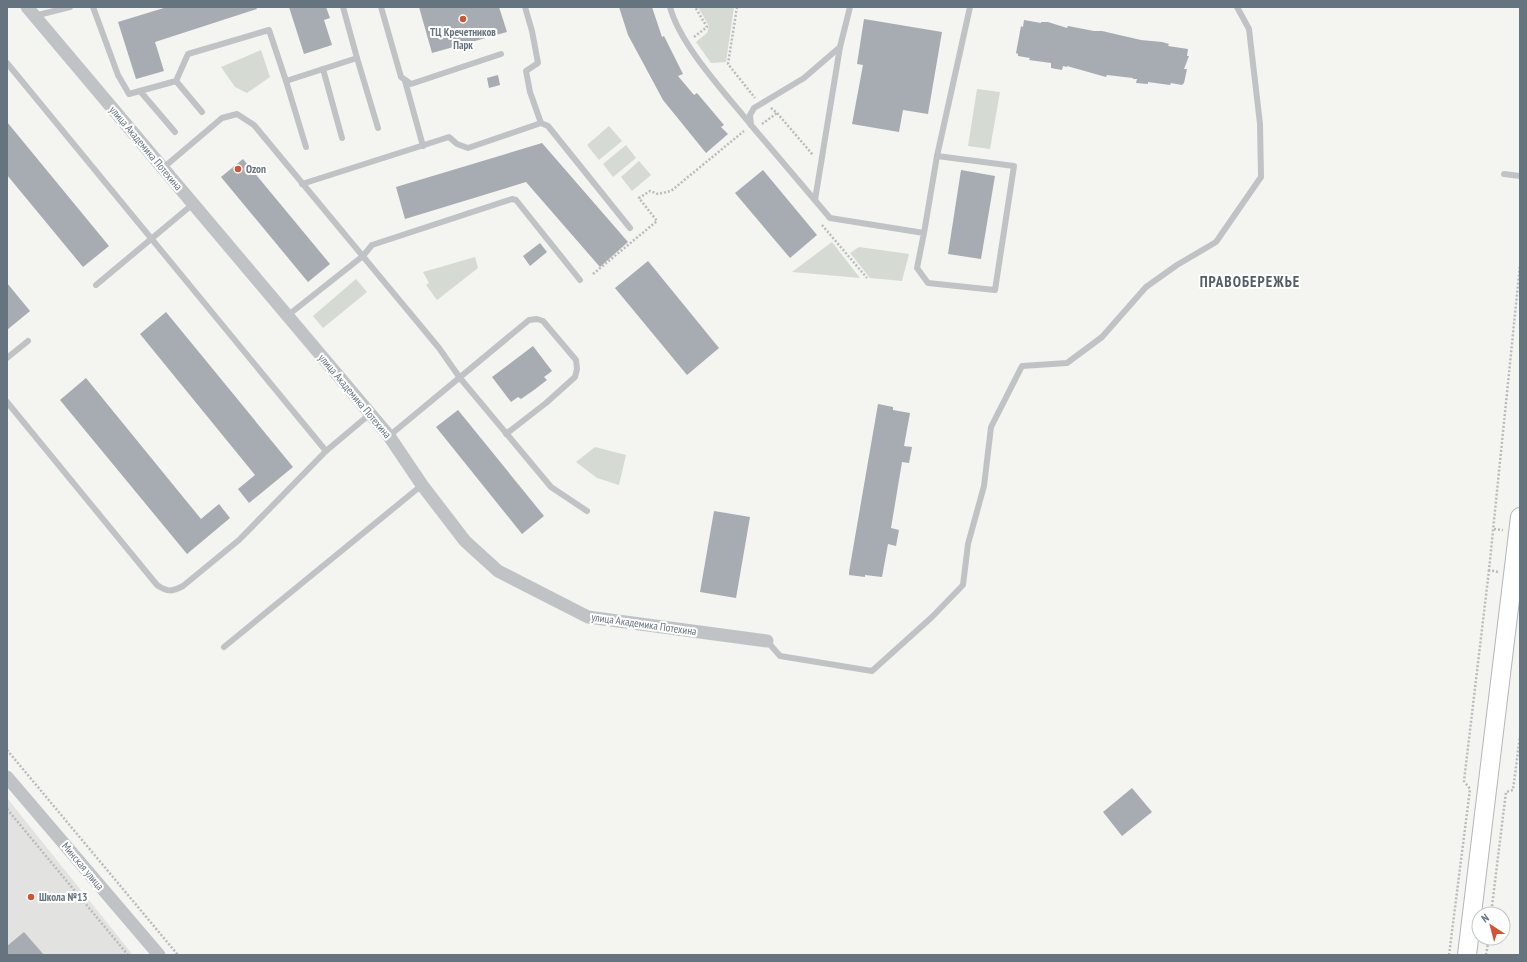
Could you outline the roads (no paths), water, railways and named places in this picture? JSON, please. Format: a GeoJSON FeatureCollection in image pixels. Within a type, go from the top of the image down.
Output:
{"type":"FeatureCollection","features":[{"type":"Feature","properties":{"kind":"street","name":"улица Академика Потехина"},"geometry":{"type":"LineString","coordinates":[[30,12],[389,436],[422,485],[465,541],[498,571],[588,617],[768,641]]}},
{"type":"Feature","properties":{"kind":"street"},"geometry":{"type":"LineString","coordinates":[[1467,955],[1513,576],[1518,553],[1520,517]]}},
{"type":"Feature","properties":{"kind":"street","name":"Минская улица"},"geometry":{"type":"LineString","coordinates":[[7,777],[159,955]]}},
{"type":"Feature","properties":{"kind":"lane"},"geometry":{"type":"LineString","coordinates":[[30,12],[70,7]]}},
{"type":"Feature","properties":{"kind":"lane"},"geometry":{"type":"LineString","coordinates":[[93,7],[118,75],[130,94],[176,81]]}},
{"type":"Feature","properties":{"kind":"lane"},"geometry":{"type":"LineString","coordinates":[[343,7],[378,128]]}},
{"type":"Feature","properties":{"kind":"lane"},"geometry":{"type":"LineString","coordinates":[[381,7],[402,77],[405,81],[423,146]]}},
{"type":"Feature","properties":{"kind":"lane"},"geometry":{"type":"LineString","coordinates":[[525,7],[532,31],[538,63],[526,71],[530,92],[541,123]]}},
{"type":"Feature","properties":{"kind":"lane"},"geometry":{"type":"LineString","coordinates":[[670,7],[673,17],[695,55],[753,127],[830,218],[924,233]]}},
{"type":"Feature","properties":{"kind":"lane"},"geometry":{"type":"LineString","coordinates":[[815,200],[840,47],[850,7]]}},
{"type":"Feature","properties":{"kind":"lane"},"geometry":{"type":"LineString","coordinates":[[937,156],[1014,166],[995,290],[928,283],[916,268],[924,233],[937,156],[970,7]]}},
{"type":"Feature","properties":{"kind":"lane"},"geometry":{"type":"LineString","coordinates":[[768,641],[780,656],[872,671],[932,617],[963,585],[968,544],[984,486],[991,427],[1022,366],[1068,363],[1102,337],[1146,287],[1177,265],[1216,242],[1261,178],[1260,124],[1250,29],[1237,7]]}},
{"type":"Feature","properties":{"kind":"lane"},"geometry":{"type":"LineString","coordinates":[[176,81],[188,54],[269,30],[306,147]]}},
{"type":"Feature","properties":{"kind":"lane"},"geometry":{"type":"LineString","coordinates":[[753,127],[750,115],[754,108],[804,78],[840,47]]}},
{"type":"Feature","properties":{"kind":"lane"},"geometry":{"type":"LineString","coordinates":[[405,81],[411,84],[501,54]]}},
{"type":"Feature","properties":{"kind":"lane"},"geometry":{"type":"LineString","coordinates":[[286,81],[357,58]]}},
{"type":"Feature","properties":{"kind":"lane"},"geometry":{"type":"LineString","coordinates":[[7,63],[326,451]]}},
{"type":"Feature","properties":{"kind":"lane"},"geometry":{"type":"LineString","coordinates":[[323,69],[342,138]]}},
{"type":"Feature","properties":{"kind":"lane"},"geometry":{"type":"LineString","coordinates":[[176,81],[202,112]]}},
{"type":"Feature","properties":{"kind":"lane"},"geometry":{"type":"LineString","coordinates":[[140,91],[175,132]]}},
{"type":"Feature","properties":{"kind":"lane"},"geometry":{"type":"LineString","coordinates":[[163,168],[222,118],[237,114],[254,125],[439,348],[460,378],[551,488],[587,511]]}},
{"type":"Feature","properties":{"kind":"lane"},"geometry":{"type":"LineString","coordinates":[[302,184],[449,137],[457,144],[468,148],[541,123],[548,126],[630,228]]}},
{"type":"Feature","properties":{"kind":"lane"},"geometry":{"type":"LineString","coordinates":[[1504,174],[1520,176]]}},
{"type":"Feature","properties":{"kind":"lane"},"geometry":{"type":"LineString","coordinates":[[287,316],[363,256],[372,245],[512,199],[516,200],[580,280]]}},
{"type":"Feature","properties":{"kind":"lane"},"geometry":{"type":"LineString","coordinates":[[96,285],[194,204]]}},
{"type":"Feature","properties":{"kind":"lane"},"geometry":{"type":"LineString","coordinates":[[389,436],[529,320],[537,319],[543,321],[576,360],[577,369],[575,377],[546,403],[506,434]]}},
{"type":"Feature","properties":{"kind":"lane"},"geometry":{"type":"LineString","coordinates":[[7,358],[28,341]]}},
{"type":"Feature","properties":{"kind":"lane"},"geometry":{"type":"LineString","coordinates":[[7,402],[157,585],[165,590],[174,591],[183,586],[239,540],[326,451],[370,414]]}},
{"type":"Feature","properties":{"kind":"lane"},"geometry":{"type":"LineString","coordinates":[[224,647],[422,485]]}},
{"type":"Feature","properties":{"kind":"place","name":"ТЦ Кречетников Парк"},"geometry":{"type":"Point","coordinates":[463,19]}},
{"type":"Feature","properties":{"kind":"place","name":"Ozon"},"geometry":{"type":"Point","coordinates":[238,169]}},
{"type":"Feature","properties":{"kind":"place","name":"Школа №13"},"geometry":{"type":"Point","coordinates":[31,897]}},
{"type":"Feature","properties":{"kind":"district","name":"ПРАВОБЕРЕЖЬЕ"},"geometry":{"type":"Point","coordinates":[1250,281]}}]}
